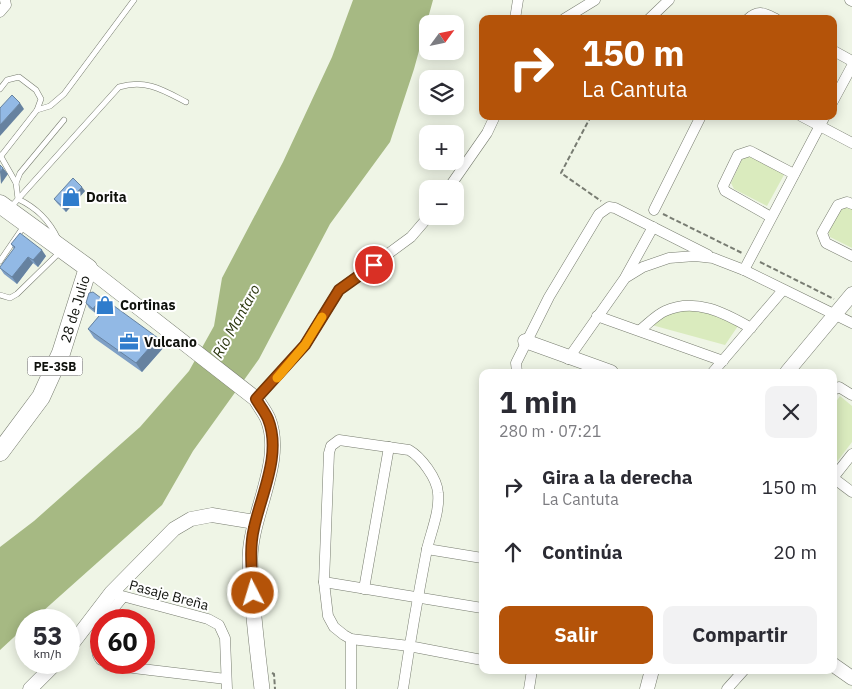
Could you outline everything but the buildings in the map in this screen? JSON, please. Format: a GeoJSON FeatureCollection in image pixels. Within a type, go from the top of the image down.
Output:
{"type":"FeatureCollection","features":[{"type":"Feature","properties":{"kind":"highway"},"geometry":{"type":"LineString","coordinates":[[9,204],[26,223],[88,268]]}},
{"type":"Feature","properties":{"kind":"highway","name":"28 de Julio"},"geometry":{"type":"LineString","coordinates":[[0,452],[41,397],[62,353],[88,268]]}},
{"type":"Feature","properties":{"kind":"main road"},"geometry":{"type":"LineString","coordinates":[[88,268],[252,396],[268,420],[271,445],[270,472],[255,522],[250,558],[262,689]]}},
{"type":"Feature","properties":{"kind":"street"},"geometry":{"type":"LineString","coordinates":[[0,12],[6,5],[5,0]]}},
{"type":"Feature","properties":{"kind":"street"},"geometry":{"type":"LineString","coordinates":[[515,15],[518,0]]}},
{"type":"Feature","properties":{"kind":"street"},"geometry":{"type":"LineString","coordinates":[[571,15],[595,0]]}},
{"type":"Feature","properties":{"kind":"street"},"geometry":{"type":"LineString","coordinates":[[652,15],[669,0]]}},
{"type":"Feature","properties":{"kind":"street"},"geometry":{"type":"LineString","coordinates":[[752,15],[762,12],[768,15]]}},
{"type":"Feature","properties":{"kind":"street"},"geometry":{"type":"LineString","coordinates":[[837,53],[852,62]]}},
{"type":"Feature","properties":{"kind":"street"},"geometry":{"type":"LineString","coordinates":[[837,94],[852,66]]}},
{"type":"Feature","properties":{"kind":"street"},"geometry":{"type":"LineString","coordinates":[[454,180],[493,120]]}},
{"type":"Feature","properties":{"kind":"street"},"geometry":{"type":"LineString","coordinates":[[654,210],[699,120]]}},
{"type":"Feature","properties":{"kind":"street"},"geometry":{"type":"LineString","coordinates":[[809,120],[852,143]]}},
{"type":"Feature","properties":{"kind":"street"},"geometry":{"type":"LineString","coordinates":[[744,270],[770,217],[823,120]]}},
{"type":"Feature","properties":{"kind":"street"},"geometry":{"type":"LineString","coordinates":[[770,217],[725,191],[723,186],[738,155],[750,151],[794,174]]}},
{"type":"Feature","properties":{"kind":"street"},"geometry":{"type":"LineString","coordinates":[[852,204],[847,202],[838,205],[822,233],[826,243],[852,256]]}},
{"type":"Feature","properties":{"kind":"street"},"geometry":{"type":"LineString","coordinates":[[517,369],[516,363],[525,341],[599,214],[609,207],[615,208],[713,258],[744,270],[852,323]]}},
{"type":"Feature","properties":{"kind":"street"},"geometry":{"type":"LineString","coordinates":[[252,396],[274,381],[305,345],[339,290],[411,238],[422,225]]}},
{"type":"Feature","properties":{"kind":"street"},"geometry":{"type":"LineString","coordinates":[[568,358],[625,278],[653,227]]}},
{"type":"Feature","properties":{"kind":"street"},"geometry":{"type":"LineString","coordinates":[[625,278],[643,267],[669,258],[695,256],[713,258]]}},
{"type":"Feature","properties":{"kind":"street"},"geometry":{"type":"LineString","coordinates":[[716,369],[783,290]]}},
{"type":"Feature","properties":{"kind":"street"},"geometry":{"type":"LineString","coordinates":[[790,369],[852,294]]}},
{"type":"Feature","properties":{"kind":"street"},"geometry":{"type":"LineString","coordinates":[[640,330],[664,312],[680,306],[694,305],[708,307],[733,317],[751,328]]}},
{"type":"Feature","properties":{"kind":"street"},"geometry":{"type":"LineString","coordinates":[[597,316],[723,361]]}},
{"type":"Feature","properties":{"kind":"street"},"geometry":{"type":"LineString","coordinates":[[525,341],[602,369]]}},
{"type":"Feature","properties":{"kind":"street"},"geometry":{"type":"LineString","coordinates":[[837,388],[839,387],[852,396]]}},
{"type":"Feature","properties":{"kind":"street"},"geometry":{"type":"LineString","coordinates":[[403,689],[409,646],[438,501],[437,485],[416,454],[389,447],[346,440],[334,442],[331,446],[324,582],[325,601],[330,622],[338,632],[352,639],[409,646],[479,659]]}},
{"type":"Feature","properties":{"kind":"street"},"geometry":{"type":"LineString","coordinates":[[364,589],[389,447]]}},
{"type":"Feature","properties":{"kind":"street"},"geometry":{"type":"LineString","coordinates":[[837,473],[852,454]]}},
{"type":"Feature","properties":{"kind":"street"},"geometry":{"type":"LineString","coordinates":[[837,481],[852,492]]}},
{"type":"Feature","properties":{"kind":"street"},"geometry":{"type":"LineString","coordinates":[[80,636],[174,529],[192,519],[212,515],[255,522]]}},
{"type":"Feature","properties":{"kind":"street"},"geometry":{"type":"LineString","coordinates":[[428,548],[479,557]]}},
{"type":"Feature","properties":{"kind":"street"},"geometry":{"type":"LineString","coordinates":[[324,582],[419,596],[479,607]]}},
{"type":"Feature","properties":{"kind":"street"},"geometry":{"type":"LineString","coordinates":[[110,609],[117,595]]}},
{"type":"Feature","properties":{"kind":"street","name":"Pasaje Breña"},"geometry":{"type":"LineString","coordinates":[[117,595],[208,619],[219,625],[225,638],[226,684]]}},
{"type":"Feature","properties":{"kind":"street"},"geometry":{"type":"LineString","coordinates":[[352,639],[354,688]]}},
{"type":"Feature","properties":{"kind":"street"},"geometry":{"type":"LineString","coordinates":[[837,668],[852,678]]}},
{"type":"Feature","properties":{"kind":"street"},"geometry":{"type":"LineString","coordinates":[[155,673],[226,684]]}},
{"type":"Feature","properties":{"kind":"street"},"geometry":{"type":"LineString","coordinates":[[30,689],[45,674]]}},
{"type":"Feature","properties":{"kind":"street"},"geometry":{"type":"LineString","coordinates":[[529,689],[531,674]]}},
{"type":"Feature","properties":{"kind":"street"},"geometry":{"type":"LineString","coordinates":[[647,689],[651,674]]}},
{"type":"Feature","properties":{"kind":"street"},"geometry":{"type":"LineString","coordinates":[[728,689],[741,674]]}},
{"type":"Feature","properties":{"kind":"lane"},"geometry":{"type":"LineString","coordinates":[[37,110],[50,106],[64,94],[134,0]]}},
{"type":"Feature","properties":{"kind":"lane"},"geometry":{"type":"LineString","coordinates":[[0,89],[7,80],[13,78],[24,80],[39,94],[41,104],[1,155],[16,183]]}},
{"type":"Feature","properties":{"kind":"lane"},"geometry":{"type":"LineString","coordinates":[[9,204],[119,87],[131,83],[153,84],[186,102]]}},
{"type":"Feature","properties":{"kind":"lane"},"geometry":{"type":"LineString","coordinates":[[9,204],[20,173],[64,120]]}},
{"type":"Feature","properties":{"kind":"lane"},"geometry":{"type":"LineString","coordinates":[[0,295],[10,298],[17,294],[62,250],[46,219],[36,208],[9,204]]}},
{"type":"Feature","properties":{"kind":"lane"},"geometry":{"type":"LineString","coordinates":[[0,261],[26,223]]}},
{"type":"Feature","properties":{"kind":"path"},"geometry":{"type":"LineString","coordinates":[[589,120],[561,174],[609,207]]}},
{"type":"Feature","properties":{"kind":"shaded area"},"geometry":{"type":"Polygon","coordinates":[[[750,154],[785,173],[767,206],[734,189],[731,183],[743,157],[750,154]]]}},
{"type":"Feature","properties":{"kind":"shaded area"},"geometry":{"type":"Polygon","coordinates":[[[842,206],[852,207],[852,248],[830,237],[828,231],[842,206]]]}},
{"type":"Feature","properties":{"kind":"shaded area"},"geometry":{"type":"Polygon","coordinates":[[[686,306],[740,323],[725,345],[648,324],[686,306]]]}},
{"type":"Feature","properties":{"kind":"shaded area"},"geometry":{"type":"Polygon","coordinates":[[[840,396],[852,406],[852,442],[837,462],[837,400],[840,396]]]}},
{"type":"Feature","properties":{"kind":"water","name":"Río Mantaro"},"geometry":{"type":"Polygon","coordinates":[[[353,0],[433,0],[429,15],[419,15],[419,51],[390,142],[330,224],[259,359],[193,451],[162,505],[45,609],[15,609],[15,636],[0,650],[0,547],[34,521],[140,427],[189,371],[214,326],[222,278],[283,162],[332,57],[353,0]]]}},
{"type":"Feature","properties":{"kind":"slow traffic"},"geometry":{"type":"LineString","coordinates":[[277,378],[305,345],[322,317]]}},
{"type":"Feature","properties":{"kind":"place","name":"Dorita"},"geometry":{"type":"Point","coordinates":[71,197]}},
{"type":"Feature","properties":{"kind":"place","name":"Cortinas"},"geometry":{"type":"Point","coordinates":[105,305]}},
{"type":"Feature","properties":{"kind":"place","name":"Vulcano"},"geometry":{"type":"Point","coordinates":[129,342]}},
{"type":"Feature","properties":{"kind":"route"},"geometry":{"type":"LineString","coordinates":[[253,593],[250,558],[253,530],[270,472],[271,445],[268,420],[256,399],[305,345],[339,290],[374,265]]}}]}
